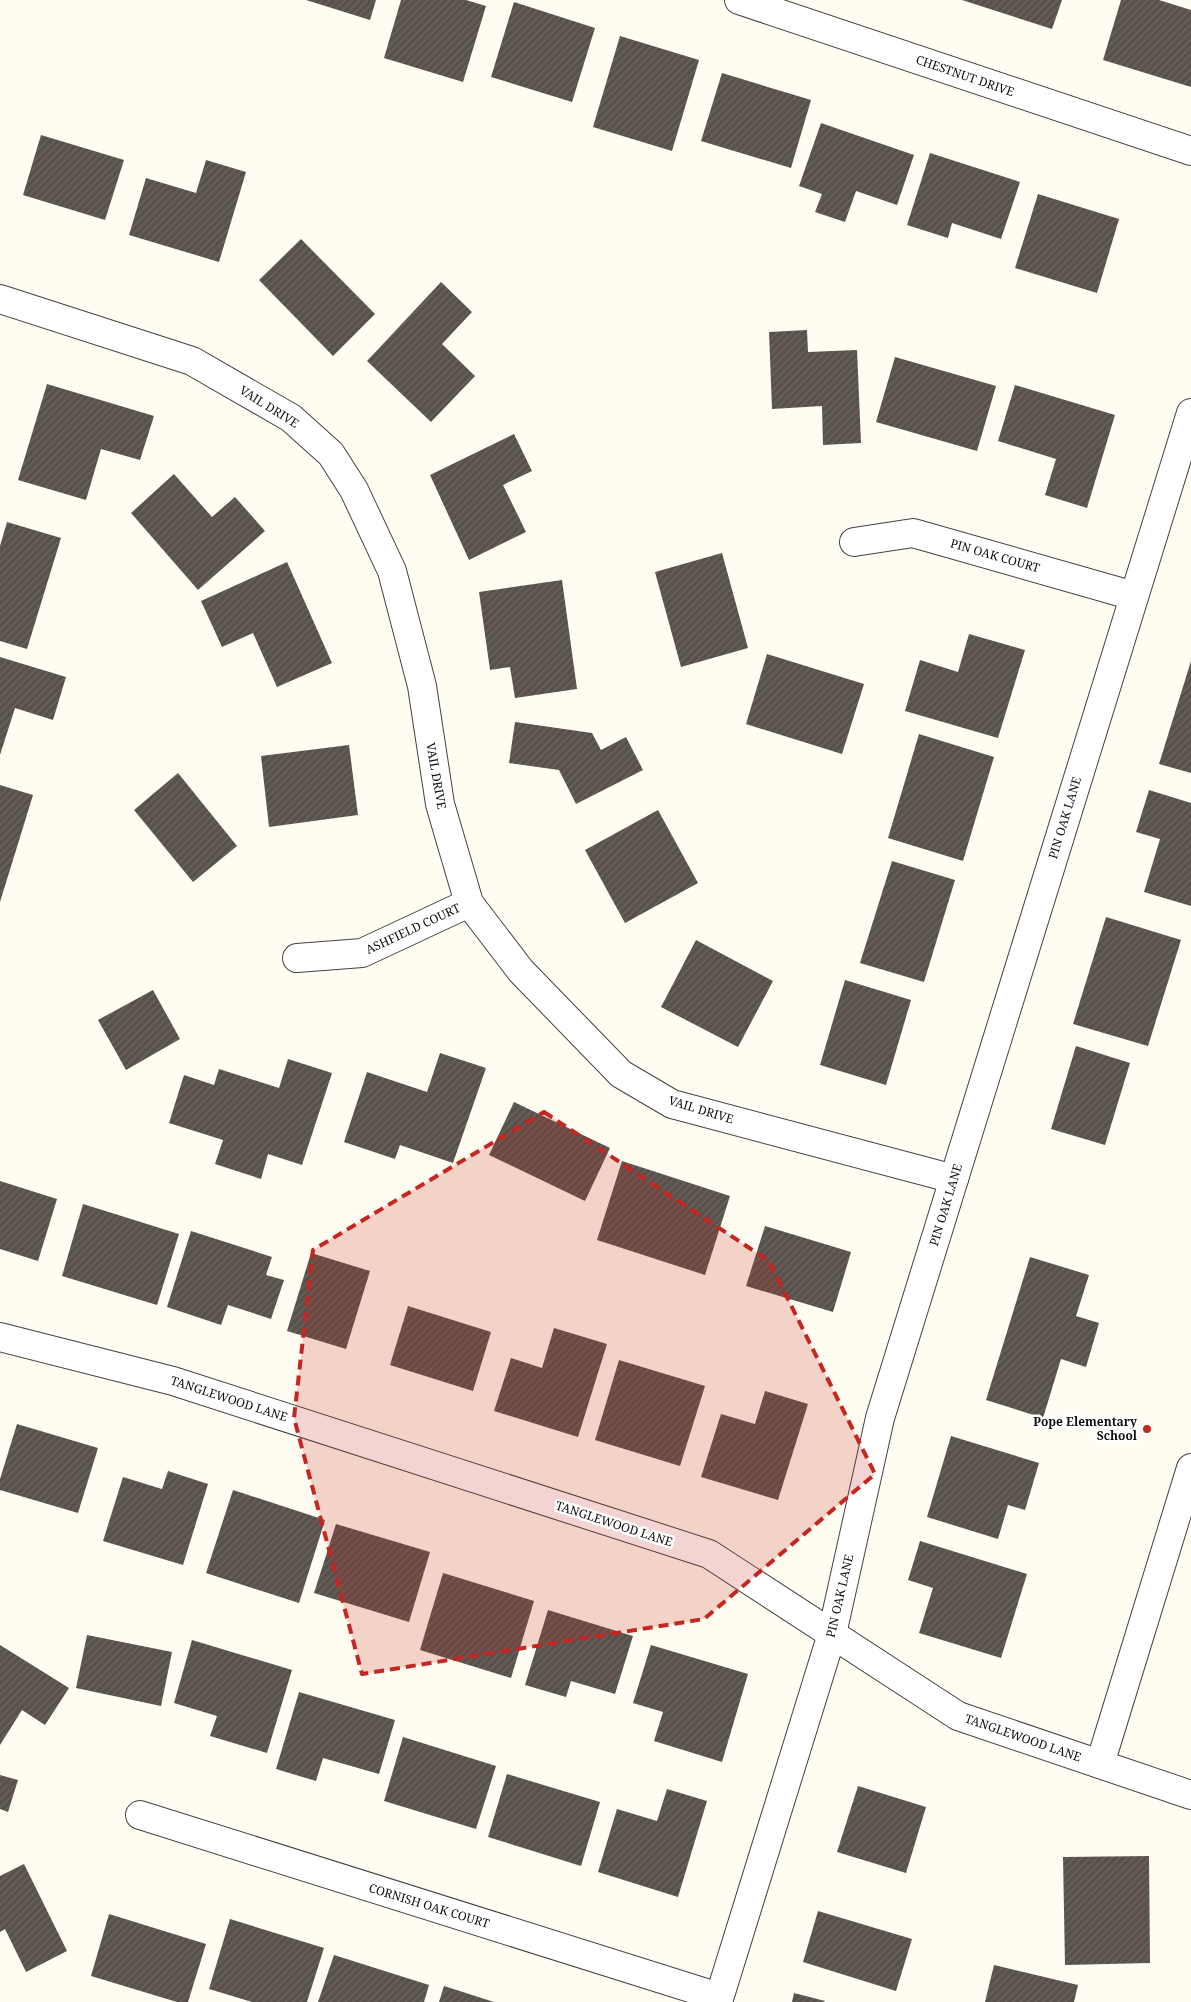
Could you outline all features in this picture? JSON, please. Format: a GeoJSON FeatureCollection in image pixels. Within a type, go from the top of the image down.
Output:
{"type":"FeatureCollection","features":[{"type":"Feature","properties":{"kind":"street","name":"CHESTNUT DRIVE"},"geometry":{"type":"LineString","coordinates":[[739,0],[1191,151]]}},
{"type":"Feature","properties":{"kind":"street","name":"VAIL DRIVE"},"geometry":{"type":"LineString","coordinates":[[0,299],[192,361],[290,418],[331,454],[354,490],[392,571],[422,686],[440,804],[469,903],[521,971],[621,1074],[672,1104],[954,1178]]}},
{"type":"Feature","properties":{"kind":"street","name":"PIN OAK LANE"},"geometry":{"type":"LineString","coordinates":[[718,1999],[832,1634],[880,1418],[1191,413]]}},
{"type":"Feature","properties":{"kind":"street","name":"PIN OAK COURT"},"geometry":{"type":"LineString","coordinates":[[854,542],[914,533],[1134,596]]}},
{"type":"Feature","properties":{"kind":"street","name":"ASHFIELD COURT"},"geometry":{"type":"LineString","coordinates":[[297,958],[362,953],[469,903]]}},
{"type":"Feature","properties":{"kind":"street","name":"TANGLEWOOD LANE"},"geometry":{"type":"LineString","coordinates":[[0,1337],[173,1381],[709,1554],[958,1716],[1191,1795]]}},
{"type":"Feature","properties":{"kind":"street"},"geometry":{"type":"LineString","coordinates":[[1100,1764],[1191,1468]]}},
{"type":"Feature","properties":{"kind":"street","name":"CORNISH OAK COURT"},"geometry":{"type":"LineString","coordinates":[[140,1815],[718,1999]]}},
{"type":"Feature","properties":{"kind":"highlighted area"},"geometry":{"type":"Polygon","coordinates":[[[544,1112],[769,1261],[875,1474],[704,1619],[362,1674],[294,1418],[313,1250],[544,1112]]]}},
{"type":"Feature","properties":{"kind":"building"},"geometry":{"type":"Polygon","coordinates":[[[306,0],[376,0],[370,20],[306,0]]]}},
{"type":"Feature","properties":{"kind":"building"},"geometry":{"type":"Polygon","coordinates":[[[401,0],[466,0],[486,6],[463,82],[384,58],[401,0]]]}},
{"type":"Feature","properties":{"kind":"building"},"geometry":{"type":"Polygon","coordinates":[[[962,0],[1062,0],[1052,29],[962,0]]]}},
{"type":"Feature","properties":{"kind":"building"},"geometry":{"type":"Polygon","coordinates":[[[1121,0],[1159,0],[1191,10],[1191,87],[1103,60],[1121,0]]]}},
{"type":"Feature","properties":{"kind":"building"},"geometry":{"type":"Polygon","coordinates":[[[514,2],[595,28],[572,102],[491,77],[514,2]]]}},
{"type":"Feature","properties":{"kind":"building"},"geometry":{"type":"Polygon","coordinates":[[[620,36],[699,60],[672,151],[593,127],[620,36]]]}},
{"type":"Feature","properties":{"kind":"building"},"geometry":{"type":"Polygon","coordinates":[[[722,73],[811,100],[791,168],[701,141],[722,73]]]}},
{"type":"Feature","properties":{"kind":"building"},"geometry":{"type":"Polygon","coordinates":[[[821,123],[914,155],[897,205],[856,191],[845,222],[815,212],[822,194],[799,186],[821,123]]]}},
{"type":"Feature","properties":{"kind":"building"},"geometry":{"type":"Polygon","coordinates":[[[41,135],[124,160],[105,220],[23,195],[41,135]]]}},
{"type":"Feature","properties":{"kind":"building"},"geometry":{"type":"Polygon","coordinates":[[[930,153],[1020,182],[1001,239],[952,223],[948,238],[907,225],[930,153]]]}},
{"type":"Feature","properties":{"kind":"building"},"geometry":{"type":"Polygon","coordinates":[[[206,160],[246,172],[219,262],[129,235],[146,178],[196,193],[206,160]]]}},
{"type":"Feature","properties":{"kind":"building"},"geometry":{"type":"Polygon","coordinates":[[[1038,194],[1119,219],[1097,293],[1015,268],[1038,194]]]}},
{"type":"Feature","properties":{"kind":"building"},"geometry":{"type":"Polygon","coordinates":[[[301,239],[375,314],[333,356],[259,280],[301,239]]]}},
{"type":"Feature","properties":{"kind":"building"},"geometry":{"type":"Polygon","coordinates":[[[441,282],[472,312],[442,344],[475,376],[431,422],[367,361],[441,282]]]}},
{"type":"Feature","properties":{"kind":"building"},"geometry":{"type":"Polygon","coordinates":[[[807,330],[808,352],[857,350],[861,443],[823,445],[822,406],[772,409],[769,332],[807,330]]]}},
{"type":"Feature","properties":{"kind":"building"},"geometry":{"type":"Polygon","coordinates":[[[895,357],[996,386],[977,451],[876,422],[895,357]]]}},
{"type":"Feature","properties":{"kind":"building"},"geometry":{"type":"Polygon","coordinates":[[[47,384],[154,416],[140,460],[101,449],[86,500],[18,480],[47,384]]]}},
{"type":"Feature","properties":{"kind":"building"},"geometry":{"type":"Polygon","coordinates":[[[1015,385],[1115,415],[1087,508],[1045,495],[1056,459],[998,441],[1015,385]]]}},
{"type":"Feature","properties":{"kind":"building"},"geometry":{"type":"Polygon","coordinates":[[[514,434],[532,471],[503,485],[526,532],[469,560],[430,475],[514,434]]]}},
{"type":"Feature","properties":{"kind":"building"},"geometry":{"type":"Polygon","coordinates":[[[174,474],[212,517],[235,497],[265,531],[198,590],[131,513],[174,474]]]}},
{"type":"Feature","properties":{"kind":"building"},"geometry":{"type":"Polygon","coordinates":[[[7,522],[61,538],[27,649],[0,641],[0,546],[7,522]]]}},
{"type":"Feature","properties":{"kind":"building"},"geometry":{"type":"Polygon","coordinates":[[[722,553],[748,648],[681,667],[655,572],[722,553]]]}},
{"type":"Feature","properties":{"kind":"building"},"geometry":{"type":"Polygon","coordinates":[[[287,562],[332,663],[277,687],[253,633],[222,647],[201,601],[287,562]]]}},
{"type":"Feature","properties":{"kind":"building"},"geometry":{"type":"Polygon","coordinates":[[[562,580],[577,689],[515,698],[510,667],[490,670],[479,592],[562,580]]]}},
{"type":"Feature","properties":{"kind":"building"},"geometry":{"type":"Polygon","coordinates":[[[969,634],[1025,650],[998,738],[905,711],[920,660],[958,672],[969,634]]]}},
{"type":"Feature","properties":{"kind":"building"},"geometry":{"type":"Polygon","coordinates":[[[767,654],[864,684],[842,754],[746,724],[767,654]]]}},
{"type":"Feature","properties":{"kind":"building"},"geometry":{"type":"Polygon","coordinates":[[[0,657],[66,677],[53,720],[15,708],[0,755],[0,657]]]}},
{"type":"Feature","properties":{"kind":"building"},"geometry":{"type":"Polygon","coordinates":[[[1191,661],[1191,773],[1159,764],[1191,661]]]}},
{"type":"Feature","properties":{"kind":"building"},"geometry":{"type":"Polygon","coordinates":[[[515,722],[592,733],[601,750],[626,737],[643,770],[576,804],[559,770],[509,763],[515,722]]]}},
{"type":"Feature","properties":{"kind":"building"},"geometry":{"type":"Polygon","coordinates":[[[919,734],[994,757],[963,861],[888,838],[919,734]]]}},
{"type":"Feature","properties":{"kind":"building"},"geometry":{"type":"Polygon","coordinates":[[[349,745],[358,815],[269,827],[261,756],[349,745]]]}},
{"type":"Feature","properties":{"kind":"building"},"geometry":{"type":"Polygon","coordinates":[[[178,773],[237,846],[193,882],[134,810],[178,773]]]}},
{"type":"Feature","properties":{"kind":"building"},"geometry":{"type":"Polygon","coordinates":[[[0,785],[33,795],[0,902],[0,785]]]}},
{"type":"Feature","properties":{"kind":"building"},"geometry":{"type":"Polygon","coordinates":[[[1149,790],[1191,803],[1191,906],[1144,892],[1160,839],[1136,832],[1149,790]]]}},
{"type":"Feature","properties":{"kind":"building"},"geometry":{"type":"Polygon","coordinates":[[[658,810],[698,883],[625,923],[585,850],[658,810]]]}},
{"type":"Feature","properties":{"kind":"building"},"geometry":{"type":"Polygon","coordinates":[[[892,861],[955,880],[924,982],[860,963],[892,861]]]}},
{"type":"Feature","properties":{"kind":"building"},"geometry":{"type":"Polygon","coordinates":[[[1106,917],[1181,940],[1148,1046],[1073,1024],[1106,917]]]}},
{"type":"Feature","properties":{"kind":"building"},"geometry":{"type":"Polygon","coordinates":[[[696,940],[773,981],[738,1047],[661,1007],[696,940]]]}},
{"type":"Feature","properties":{"kind":"building"},"geometry":{"type":"Polygon","coordinates":[[[845,980],[911,1000],[886,1085],[820,1065],[845,980]]]}},
{"type":"Feature","properties":{"kind":"building"},"geometry":{"type":"Polygon","coordinates":[[[153,990],[180,1039],[126,1070],[98,1020],[153,990]]]}},
{"type":"Feature","properties":{"kind":"building"},"geometry":{"type":"Polygon","coordinates":[[[1076,1046],[1130,1063],[1105,1145],[1051,1129],[1076,1046]]]}},
{"type":"Feature","properties":{"kind":"building"},"geometry":{"type":"Polygon","coordinates":[[[440,1053],[486,1068],[453,1163],[400,1145],[395,1159],[344,1142],[367,1072],[427,1092],[440,1053]]]}},
{"type":"Feature","properties":{"kind":"building"},"geometry":{"type":"Polygon","coordinates":[[[288,1059],[332,1073],[302,1165],[268,1154],[261,1179],[215,1164],[223,1140],[169,1123],[184,1075],[214,1085],[219,1069],[279,1088],[288,1059]]]}},
{"type":"Feature","properties":{"kind":"building"},"geometry":{"type":"Polygon","coordinates":[[[514,1102],[610,1148],[585,1201],[489,1155],[514,1102]]]}},
{"type":"Feature","properties":{"kind":"building"},"geometry":{"type":"Polygon","coordinates":[[[622,1161],[730,1196],[705,1275],[597,1240],[622,1161]]]}},
{"type":"Feature","properties":{"kind":"building"},"geometry":{"type":"Polygon","coordinates":[[[0,1181],[57,1199],[38,1261],[0,1249],[0,1181]]]}},
{"type":"Feature","properties":{"kind":"building"},"geometry":{"type":"Polygon","coordinates":[[[83,1204],[179,1234],[157,1305],[62,1276],[83,1204]]]}},
{"type":"Feature","properties":{"kind":"building"},"geometry":{"type":"Polygon","coordinates":[[[765,1226],[851,1252],[833,1312],[746,1286],[765,1226]]]}},
{"type":"Feature","properties":{"kind":"building"},"geometry":{"type":"Polygon","coordinates":[[[191,1231],[272,1257],[266,1275],[284,1280],[271,1319],[228,1305],[221,1325],[167,1307],[191,1231]]]}},
{"type":"Feature","properties":{"kind":"building"},"geometry":{"type":"Polygon","coordinates":[[[311,1253],[370,1271],[346,1349],[287,1331],[311,1253]]]}},
{"type":"Feature","properties":{"kind":"building"},"geometry":{"type":"Polygon","coordinates":[[[1030,1257],[1089,1275],[1076,1316],[1099,1323],[1086,1367],[1061,1359],[1043,1418],[986,1400],[1030,1257]]]}},
{"type":"Feature","properties":{"kind":"building"},"geometry":{"type":"Polygon","coordinates":[[[408,1306],[491,1332],[473,1391],[390,1365],[408,1306]]]}},
{"type":"Feature","properties":{"kind":"building"},"geometry":{"type":"Polygon","coordinates":[[[554,1328],[607,1344],[578,1437],[494,1411],[511,1358],[542,1368],[554,1328]]]}},
{"type":"Feature","properties":{"kind":"building"},"geometry":{"type":"Polygon","coordinates":[[[619,1360],[705,1386],[680,1466],[595,1440],[619,1360]]]}},
{"type":"Feature","properties":{"kind":"building"},"geometry":{"type":"Polygon","coordinates":[[[765,1391],[808,1404],[778,1500],[701,1477],[721,1414],[755,1424],[765,1391]]]}},
{"type":"Feature","properties":{"kind":"building"},"geometry":{"type":"Polygon","coordinates":[[[17,1424],[98,1448],[78,1513],[0,1490],[0,1479],[17,1424]]]}},
{"type":"Feature","properties":{"kind":"building"},"geometry":{"type":"Polygon","coordinates":[[[951,1436],[1039,1463],[1025,1510],[1008,1505],[998,1539],[927,1517],[951,1436]]]}},
{"type":"Feature","properties":{"kind":"building"},"geometry":{"type":"Polygon","coordinates":[[[168,1471],[208,1484],[183,1565],[103,1541],[123,1477],[162,1489],[168,1471]]]}},
{"type":"Feature","properties":{"kind":"building"},"geometry":{"type":"Polygon","coordinates":[[[233,1490],[325,1520],[299,1603],[206,1573],[233,1490]]]}},
{"type":"Feature","properties":{"kind":"building"},"geometry":{"type":"Polygon","coordinates":[[[336,1524],[430,1552],[409,1622],[314,1593],[336,1524]]]}},
{"type":"Feature","properties":{"kind":"building"},"geometry":{"type":"Polygon","coordinates":[[[920,1541],[1027,1574],[1001,1658],[919,1633],[933,1588],[908,1580],[920,1541]]]}},
{"type":"Feature","properties":{"kind":"building"},"geometry":{"type":"Polygon","coordinates":[[[443,1573],[534,1601],[511,1678],[420,1650],[443,1573]]]}},
{"type":"Feature","properties":{"kind":"building"},"geometry":{"type":"Polygon","coordinates":[[[548,1610],[633,1636],[615,1694],[571,1681],[566,1697],[525,1685],[548,1610]]]}},
{"type":"Feature","properties":{"kind":"building"},"geometry":{"type":"Polygon","coordinates":[[[87,1635],[172,1652],[161,1706],[76,1688],[87,1635]]]}},
{"type":"Feature","properties":{"kind":"building"},"geometry":{"type":"Polygon","coordinates":[[[192,1640],[292,1670],[267,1753],[210,1736],[217,1716],[174,1703],[192,1640]]]}},
{"type":"Feature","properties":{"kind":"building"},"geometry":{"type":"Polygon","coordinates":[[[0,1645],[69,1688],[45,1725],[22,1710],[0,1745],[0,1645]]]}},
{"type":"Feature","properties":{"kind":"building"},"geometry":{"type":"Polygon","coordinates":[[[651,1645],[748,1674],[722,1762],[654,1741],[663,1712],[633,1703],[651,1645]]]}},
{"type":"Feature","properties":{"kind":"building"},"geometry":{"type":"Polygon","coordinates":[[[299,1692],[395,1720],[379,1774],[323,1758],[316,1781],[276,1769],[299,1692]]]}},
{"type":"Feature","properties":{"kind":"building"},"geometry":{"type":"Polygon","coordinates":[[[403,1737],[496,1766],[476,1829],[384,1801],[403,1737]]]}},
{"type":"Feature","properties":{"kind":"building"},"geometry":{"type":"Polygon","coordinates":[[[507,1774],[600,1802],[581,1866],[488,1837],[507,1774]]]}},
{"type":"Feature","properties":{"kind":"building"},"geometry":{"type":"Polygon","coordinates":[[[0,1775],[18,1780],[8,1812],[0,1809],[0,1775]]]}},
{"type":"Feature","properties":{"kind":"building"},"geometry":{"type":"Polygon","coordinates":[[[858,1786],[926,1807],[906,1873],[837,1852],[858,1786]]]}},
{"type":"Feature","properties":{"kind":"building"},"geometry":{"type":"Polygon","coordinates":[[[667,1789],[707,1801],[678,1897],[598,1872],[617,1809],[657,1821],[667,1789]]]}},
{"type":"Feature","properties":{"kind":"building"},"geometry":{"type":"Polygon","coordinates":[[[1149,1856],[1150,1963],[1065,1965],[1063,1857],[1149,1856]]]}},
{"type":"Feature","properties":{"kind":"building"},"geometry":{"type":"Polygon","coordinates":[[[24,1864],[67,1951],[26,1972],[5,1929],[0,1932],[0,1876],[24,1864]]]}},
{"type":"Feature","properties":{"kind":"building"},"geometry":{"type":"Polygon","coordinates":[[[818,1911],[912,1939],[896,1991],[803,1962],[818,1911]]]}},
{"type":"Feature","properties":{"kind":"building"},"geometry":{"type":"Polygon","coordinates":[[[109,1914],[206,1944],[188,2002],[177,2002],[91,1976],[109,1914]]]}},
{"type":"Feature","properties":{"kind":"building"},"geometry":{"type":"Polygon","coordinates":[[[230,1919],[324,1948],[307,2002],[252,2002],[209,1989],[230,1919]]]}},
{"type":"Feature","properties":{"kind":"building"},"geometry":{"type":"Polygon","coordinates":[[[334,1955],[429,1985],[424,2002],[318,2002],[334,1955]]]}},
{"type":"Feature","properties":{"kind":"building"},"geometry":{"type":"Polygon","coordinates":[[[994,1965],[1078,1985],[1074,2002],[985,2002],[994,1965]]]}},
{"type":"Feature","properties":{"kind":"building"},"geometry":{"type":"Polygon","coordinates":[[[444,1986],[494,2002],[439,2002],[444,1986]]]}},
{"type":"Feature","properties":{"kind":"building"},"geometry":{"type":"Polygon","coordinates":[[[794,1993],[825,2001],[792,2002],[794,1993]]]}},
{"type":"Feature","properties":{"kind":"place","name":"Pope Elementary School"},"geometry":{"type":"Point","coordinates":[1147,1429]}}]}
